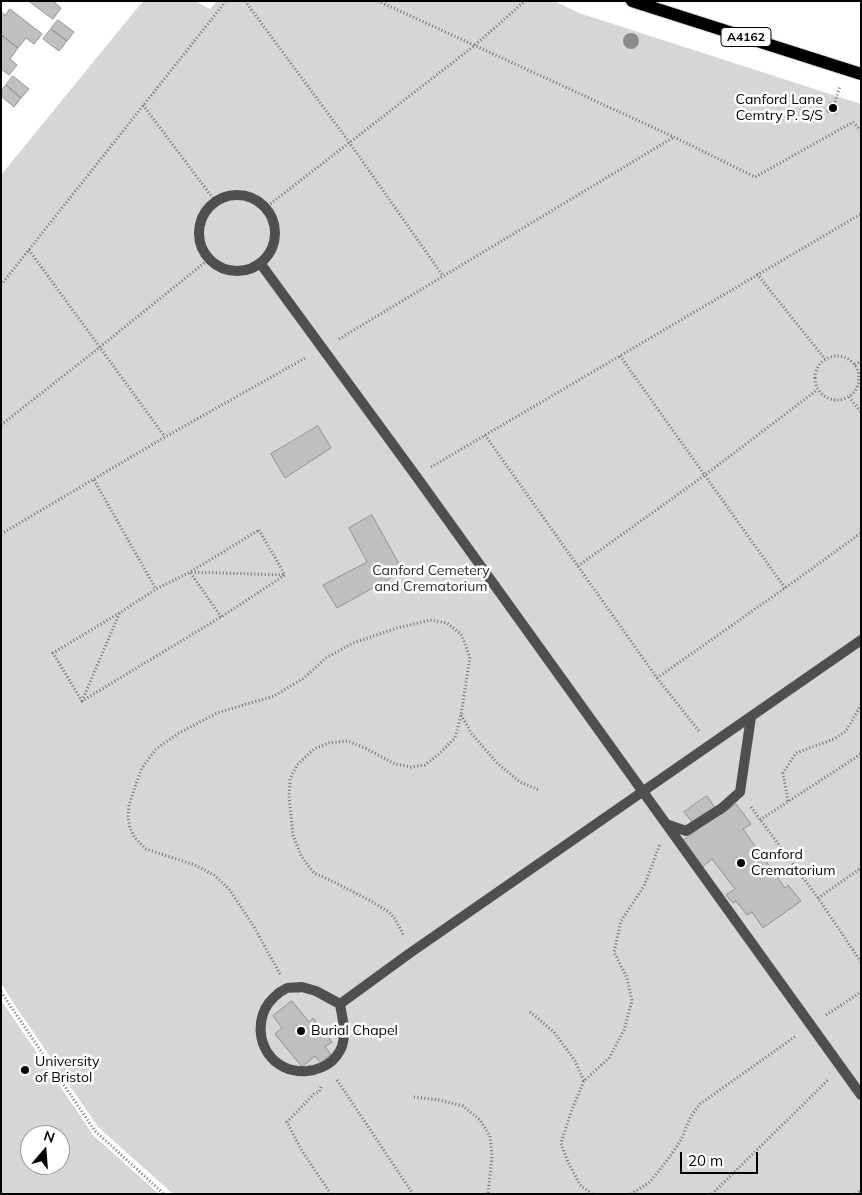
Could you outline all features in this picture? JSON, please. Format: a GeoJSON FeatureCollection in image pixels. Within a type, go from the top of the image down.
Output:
{"type":"FeatureCollection","features":[{"type":"Feature","properties":{"kind":"main road","name":"A4162"},"geometry":{"type":"LineString","coordinates":[[632,1],[861,74]]}},
{"type":"Feature","properties":{"kind":"lane"},"geometry":{"type":"LineString","coordinates":[[236,195],[247,196],[265,208],[272,218],[274,230],[273,243],[268,254],[260,263],[239,271],[228,270],[218,266],[209,259],[202,248],[198,235],[200,222],[206,210],[215,201],[236,195]]}},
{"type":"Feature","properties":{"kind":"lane"},"geometry":{"type":"LineString","coordinates":[[260,263],[416,476],[861,1095]]}},
{"type":"Feature","properties":{"kind":"lane"},"geometry":{"type":"LineString","coordinates":[[340,1004],[410,953],[861,640]]}},
{"type":"Feature","properties":{"kind":"lane"},"geometry":{"type":"LineString","coordinates":[[666,824],[686,831],[722,808],[740,792],[751,717]]}},
{"type":"Feature","properties":{"kind":"lane"},"geometry":{"type":"LineString","coordinates":[[302,987],[340,1004],[344,1032],[343,1044],[337,1056],[327,1066],[314,1071],[299,1072],[285,1068],[273,1060],[264,1048],[260,1034],[261,1020],[266,1006],[275,996],[288,988],[302,987]]}},
{"type":"Feature","properties":{"kind":"path"},"geometry":{"type":"LineString","coordinates":[[1,286],[226,1]]}},
{"type":"Feature","properties":{"kind":"path"},"geometry":{"type":"LineString","coordinates":[[245,1],[349,142],[443,276]]}},
{"type":"Feature","properties":{"kind":"path"},"geometry":{"type":"LineString","coordinates":[[378,1],[674,137],[755,177],[854,122],[861,131]]}},
{"type":"Feature","properties":{"kind":"path"},"geometry":{"type":"LineString","coordinates":[[265,208],[474,46],[526,1]]}},
{"type":"Feature","properties":{"kind":"path"},"geometry":{"type":"LineString","coordinates":[[143,105],[215,201]]}},
{"type":"Feature","properties":{"kind":"path"},"geometry":{"type":"LineString","coordinates":[[1,534],[165,437],[323,349],[674,137]]}},
{"type":"Feature","properties":{"kind":"path"},"geometry":{"type":"LineString","coordinates":[[416,476],[861,214]]}},
{"type":"Feature","properties":{"kind":"path"},"geometry":{"type":"LineString","coordinates":[[29,250],[165,437]]}},
{"type":"Feature","properties":{"kind":"path"},"geometry":{"type":"LineString","coordinates":[[1,424],[209,259]]}},
{"type":"Feature","properties":{"kind":"path"},"geometry":{"type":"LineString","coordinates":[[757,274],[824,359]]}},
{"type":"Feature","properties":{"kind":"path"},"geometry":{"type":"LineString","coordinates":[[620,356],[785,588]]}},
{"type":"Feature","properties":{"kind":"path"},"geometry":{"type":"LineString","coordinates":[[838,356],[844,357],[855,365],[858,371],[858,385],[855,392],[849,397],[843,400],[828,399],[817,390],[814,376],[819,364],[824,359],[838,356]]}},
{"type":"Feature","properties":{"kind":"path"},"geometry":{"type":"LineString","coordinates":[[855,365],[861,361]]}},
{"type":"Feature","properties":{"kind":"path"},"geometry":{"type":"LineString","coordinates":[[578,566],[705,475],[817,390]]}},
{"type":"Feature","properties":{"kind":"path"},"geometry":{"type":"LineString","coordinates":[[849,397],[861,412]]}},
{"type":"Feature","properties":{"kind":"path"},"geometry":{"type":"LineString","coordinates":[[485,434],[657,678],[710,745]]}},
{"type":"Feature","properties":{"kind":"path"},"geometry":{"type":"LineString","coordinates":[[94,480],[156,589]]}},
{"type":"Feature","properties":{"kind":"path"},"geometry":{"type":"LineString","coordinates":[[82,701],[53,653],[156,589],[190,572],[259,530],[285,575]]}},
{"type":"Feature","properties":{"kind":"path"},"geometry":{"type":"LineString","coordinates":[[657,678],[861,533]]}},
{"type":"Feature","properties":{"kind":"path"},"geometry":{"type":"LineString","coordinates":[[190,572],[285,575]]}},
{"type":"Feature","properties":{"kind":"path"},"geometry":{"type":"LineString","coordinates":[[190,572],[221,617]]}},
{"type":"Feature","properties":{"kind":"path"},"geometry":{"type":"LineString","coordinates":[[82,701],[221,617],[285,575]]}},
{"type":"Feature","properties":{"kind":"path"},"geometry":{"type":"LineString","coordinates":[[82,701],[120,612]]}},
{"type":"Feature","properties":{"kind":"path"},"geometry":{"type":"LineString","coordinates":[[288,988],[252,925],[229,890],[214,875],[195,865],[146,849],[135,838],[128,818],[132,793],[142,768],[156,749],[179,733],[217,713],[274,696],[304,678],[326,658],[352,643],[397,628],[430,620],[447,623],[461,634],[470,657],[461,715],[455,738],[439,754],[425,764],[412,767],[395,764],[348,741],[329,743],[314,749],[297,765],[290,779],[289,797],[293,835],[301,856],[314,873],[352,891],[389,912],[403,932],[410,953]]}},
{"type":"Feature","properties":{"kind":"path"},"geometry":{"type":"LineString","coordinates":[[788,801],[783,773],[796,753],[834,739],[846,731],[861,705]]}},
{"type":"Feature","properties":{"kind":"path"},"geometry":{"type":"LineString","coordinates":[[461,715],[472,734],[497,763],[520,782],[539,790]]}},
{"type":"Feature","properties":{"kind":"path"},"geometry":{"type":"LineString","coordinates":[[760,820],[861,754]]}},
{"type":"Feature","properties":{"kind":"path"},"geometry":{"type":"LineString","coordinates":[[740,792],[818,898],[861,962]]}},
{"type":"Feature","properties":{"kind":"path"},"geometry":{"type":"LineString","coordinates":[[592,1194],[580,1185],[561,1143],[584,1080],[609,1058],[624,1030],[632,1001],[627,978],[614,952],[621,921],[644,886],[657,854],[666,824]]}},
{"type":"Feature","properties":{"kind":"path"},"geometry":{"type":"LineString","coordinates":[[818,898],[861,868]]}},
{"type":"Feature","properties":{"kind":"path"},"geometry":{"type":"LineString","coordinates":[[1,992],[94,1131],[164,1194]]}},
{"type":"Feature","properties":{"kind":"path"},"geometry":{"type":"LineString","coordinates":[[630,1194],[650,1182],[681,1140],[691,1116],[700,1104],[861,992]]}},
{"type":"Feature","properties":{"kind":"path"},"geometry":{"type":"LineString","coordinates":[[530,1012],[554,1032],[575,1061],[584,1080]]}},
{"type":"Feature","properties":{"kind":"path"},"geometry":{"type":"LineString","coordinates":[[327,1066],[326,1077],[319,1092],[314,1094],[287,1122],[302,1152],[331,1194]]}},
{"type":"Feature","properties":{"kind":"path"},"geometry":{"type":"LineString","coordinates":[[327,1066],[413,1194]]}},
{"type":"Feature","properties":{"kind":"path"},"geometry":{"type":"LineString","coordinates":[[712,1194],[841,1067]]}},
{"type":"Feature","properties":{"kind":"path"},"geometry":{"type":"LineString","coordinates":[[414,1097],[439,1100],[463,1106],[480,1120],[490,1136],[492,1156],[488,1194]]}},
{"type":"Feature","properties":{"kind":"path"},"geometry":{"type":"LineString","coordinates":[[856,1194],[861,1190]]}},
{"type":"Feature","properties":{"kind":"green space","name":"Canford Cemetery and Crematorium"},"geometry":{"type":"Polygon","coordinates":[[[143,1],[195,1],[210,9],[217,1],[554,1],[579,13],[861,104],[861,1194],[173,1194],[98,1127],[1,983],[1,175],[143,1]]]}},
{"type":"Feature","properties":{"kind":"green space","name":"University of Bristol"},"geometry":{"type":"Polygon","coordinates":[[[1,1000],[94,1136],[159,1194],[1,1194],[1,1000]]]}},
{"type":"Feature","properties":{"kind":"building"},"geometry":{"type":"Polygon","coordinates":[[[29,1],[56,1],[55,3],[61,8],[53,19],[29,1]]]}},
{"type":"Feature","properties":{"kind":"building"},"geometry":{"type":"Polygon","coordinates":[[[10,9],[42,34],[34,44],[26,38],[18,48],[1,35],[1,12],[5,15],[10,9]]]}},
{"type":"Feature","properties":{"kind":"building"},"geometry":{"type":"Polygon","coordinates":[[[58,20],[74,32],[67,41],[51,29],[58,20]]]}},
{"type":"Feature","properties":{"kind":"building"},"geometry":{"type":"Polygon","coordinates":[[[51,29],[67,41],[59,51],[43,39],[51,29]]]}},
{"type":"Feature","properties":{"kind":"building"},"geometry":{"type":"Polygon","coordinates":[[[1,35],[18,48],[10,59],[17,65],[9,75],[1,69],[1,35]]]}},
{"type":"Feature","properties":{"kind":"building"},"geometry":{"type":"Polygon","coordinates":[[[13,76],[29,89],[21,98],[6,85],[13,76]]]}},
{"type":"Feature","properties":{"kind":"building"},"geometry":{"type":"Polygon","coordinates":[[[6,85],[21,98],[14,107],[1,96],[1,91],[6,85]]]}},
{"type":"Feature","properties":{"kind":"building","name":"Canford Lane Cemtry P. S/S"},"geometry":{"type":"Polygon","coordinates":[[[830,102],[838,105],[836,114],[827,112],[830,102]]]}},
{"type":"Feature","properties":{"kind":"building"},"geometry":{"type":"Polygon","coordinates":[[[318,426],[331,448],[285,478],[271,454],[318,426]]]}},
{"type":"Feature","properties":{"kind":"building"},"geometry":{"type":"Polygon","coordinates":[[[372,515],[403,571],[337,608],[323,585],[367,562],[349,528],[372,515]]]}},
{"type":"Feature","properties":{"kind":"building","name":"Canford Crematorium"},"geometry":{"type":"Polygon","coordinates":[[[707,796],[720,815],[736,804],[751,824],[743,829],[785,888],[788,885],[801,901],[763,928],[752,912],[747,915],[736,901],[733,903],[726,895],[735,889],[712,859],[701,868],[682,841],[698,829],[684,812],[707,796]]]}},
{"type":"Feature","properties":{"kind":"building","name":"Burial Chapel"},"geometry":{"type":"Polygon","coordinates":[[[292,1001],[309,1022],[313,1018],[332,1042],[325,1047],[331,1054],[321,1063],[315,1056],[302,1067],[275,1034],[282,1028],[273,1016],[292,1001]]]}},
{"type":"Feature","properties":{"kind":"place","name":"Canford Lane Cemtry P. S/S"},"geometry":{"type":"Point","coordinates":[833,108]}},
{"type":"Feature","properties":{"kind":"place","name":"Canford Crematorium"},"geometry":{"type":"Point","coordinates":[741,863]}},
{"type":"Feature","properties":{"kind":"place","name":"Burial Chapel"},"geometry":{"type":"Point","coordinates":[301,1031]}},
{"type":"Feature","properties":{"kind":"place","name":"University of Bristol"},"geometry":{"type":"Point","coordinates":[25,1070]}}]}
